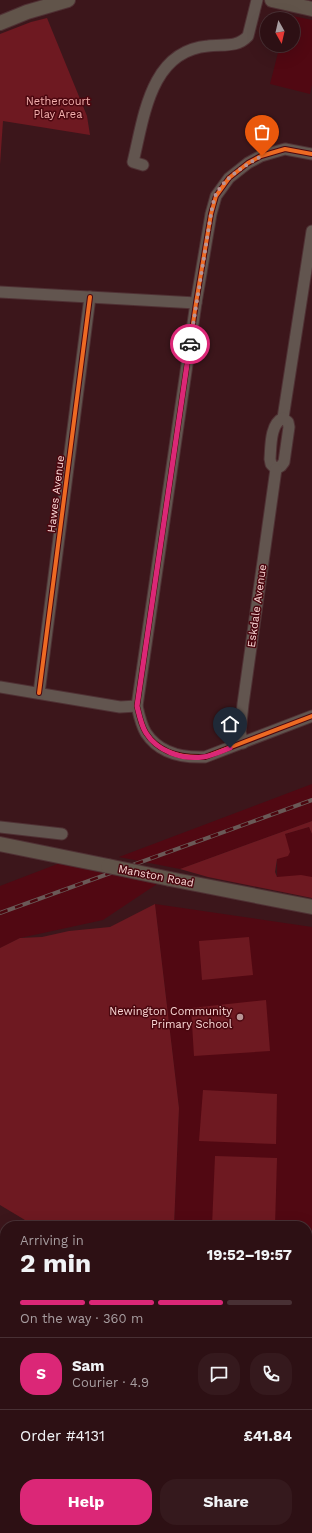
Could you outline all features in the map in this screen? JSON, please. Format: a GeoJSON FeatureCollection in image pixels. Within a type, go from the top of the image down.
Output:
{"type":"FeatureCollection","features":[{"type":"Feature","properties":{"kind":"main road"},"geometry":{"type":"LineString","coordinates":[[0,23],[27,12],[68,0]]}},
{"type":"Feature","properties":{"kind":"main road"},"geometry":{"type":"LineString","coordinates":[[272,0],[312,9]]}},
{"type":"Feature","properties":{"kind":"main road","name":"Manston Road"},"geometry":{"type":"LineString","coordinates":[[0,844],[312,907]]}},
{"type":"Feature","properties":{"kind":"street"},"geometry":{"type":"LineString","coordinates":[[143,165],[133,162],[149,98],[154,84],[163,70],[174,59],[197,47],[238,44],[244,40],[248,36],[257,0]]}},
{"type":"Feature","properties":{"kind":"street"},"geometry":{"type":"LineString","coordinates":[[312,154],[285,149],[262,156],[248,163],[228,178],[216,196],[211,214],[196,303],[137,706],[146,732],[162,749],[176,755],[190,758],[205,757],[312,716]]}},
{"type":"Feature","properties":{"kind":"street","name":"Eskdale Avenue"},"geometry":{"type":"LineString","coordinates":[[243,743],[240,732],[243,704],[276,469],[284,462],[289,427],[288,422],[283,418],[312,231]]}},
{"type":"Feature","properties":{"kind":"street"},"geometry":{"type":"LineString","coordinates":[[0,292],[196,303]]}},
{"type":"Feature","properties":{"kind":"street","name":"Hawes Avenue"},"geometry":{"type":"LineString","coordinates":[[39,693],[90,297]]}},
{"type":"Feature","properties":{"kind":"street"},"geometry":{"type":"LineString","coordinates":[[0,687],[120,706],[137,706]]}},
{"type":"Feature","properties":{"kind":"street"},"geometry":{"type":"LineString","coordinates":[[0,827],[62,834]]}},
{"type":"Feature","properties":{"kind":"shaded area"},"geometry":{"type":"Polygon","coordinates":[[[300,18],[312,20],[312,85],[310,94],[270,84],[278,52],[300,52],[300,18]]]}},
{"type":"Feature","properties":{"kind":"shaded area"},"geometry":{"type":"Polygon","coordinates":[[[312,784],[312,821],[180,869],[119,857],[312,784]]]}},
{"type":"Feature","properties":{"kind":"shaded area"},"geometry":{"type":"Polygon","coordinates":[[[309,827],[312,834],[312,878],[277,877],[277,859],[285,834],[309,827]]]}},
{"type":"Feature","properties":{"kind":"shaded area"},"geometry":{"type":"Polygon","coordinates":[[[60,863],[156,880],[157,884],[103,920],[20,938],[0,948],[0,886],[60,863]]]}},
{"type":"Feature","properties":{"kind":"shaded area","name":"Newington Community Primary School"},"geometry":{"type":"Polygon","coordinates":[[[155,904],[312,927],[312,1221],[174,1221],[179,1108],[155,904]]]}},
{"type":"Feature","properties":{"kind":"green space","name":"Nethercourt Play Area"},"geometry":{"type":"Polygon","coordinates":[[[47,18],[87,116],[90,135],[3,121],[0,165],[0,34],[31,22],[47,18]]]}},
{"type":"Feature","properties":{"kind":"green space"},"geometry":{"type":"Polygon","coordinates":[[[312,821],[312,834],[309,827],[285,834],[290,852],[288,856],[277,859],[275,872],[277,877],[301,875],[312,877],[312,898],[208,877],[180,869],[312,821]]]}},
{"type":"Feature","properties":{"kind":"green space"},"geometry":{"type":"Polygon","coordinates":[[[155,904],[179,1108],[174,1221],[27,1221],[0,1205],[0,948],[20,938],[42,937],[69,931],[110,927],[155,904]]]}},
{"type":"Feature","properties":{"kind":"green space"},"geometry":{"type":"Polygon","coordinates":[[[249,937],[253,975],[202,980],[199,941],[249,937]]]}},
{"type":"Feature","properties":{"kind":"green space"},"geometry":{"type":"Polygon","coordinates":[[[266,1000],[270,1051],[194,1056],[191,1008],[266,1000]]]}},
{"type":"Feature","properties":{"kind":"green space"},"geometry":{"type":"Polygon","coordinates":[[[203,1090],[277,1094],[276,1144],[199,1141],[203,1090]]]}},
{"type":"Feature","properties":{"kind":"green space"},"geometry":{"type":"Polygon","coordinates":[[[215,1156],[277,1158],[275,1221],[212,1221],[215,1156]]]}},
{"type":"Feature","properties":{"kind":"railway"},"geometry":{"type":"LineString","coordinates":[[0,913],[312,800]]}},
{"type":"Feature","properties":{"kind":"cycle path"},"geometry":{"type":"LineString","coordinates":[[312,154],[285,149],[261,156],[248,163],[229,178],[216,196],[211,214],[196,303],[137,706],[144,730],[151,740],[164,750],[180,755],[196,757],[205,757],[312,716]]}},
{"type":"Feature","properties":{"kind":"cycle path"},"geometry":{"type":"LineString","coordinates":[[39,693],[90,297]]}},
{"type":"Feature","properties":{"kind":"way so far"},"geometry":{"type":"LineString","coordinates":[[190,344],[211,214],[216,196],[228,178],[248,163],[262,156]]}},
{"type":"Feature","properties":{"kind":"place","name":"Newington Community Primary School"},"geometry":{"type":"Point","coordinates":[240,1017]}},
{"type":"Feature","properties":{"kind":"route"},"geometry":{"type":"LineString","coordinates":[[190,344],[137,706],[146,732],[154,743],[162,749],[176,755],[190,758],[205,757],[230,748]]}}]}
